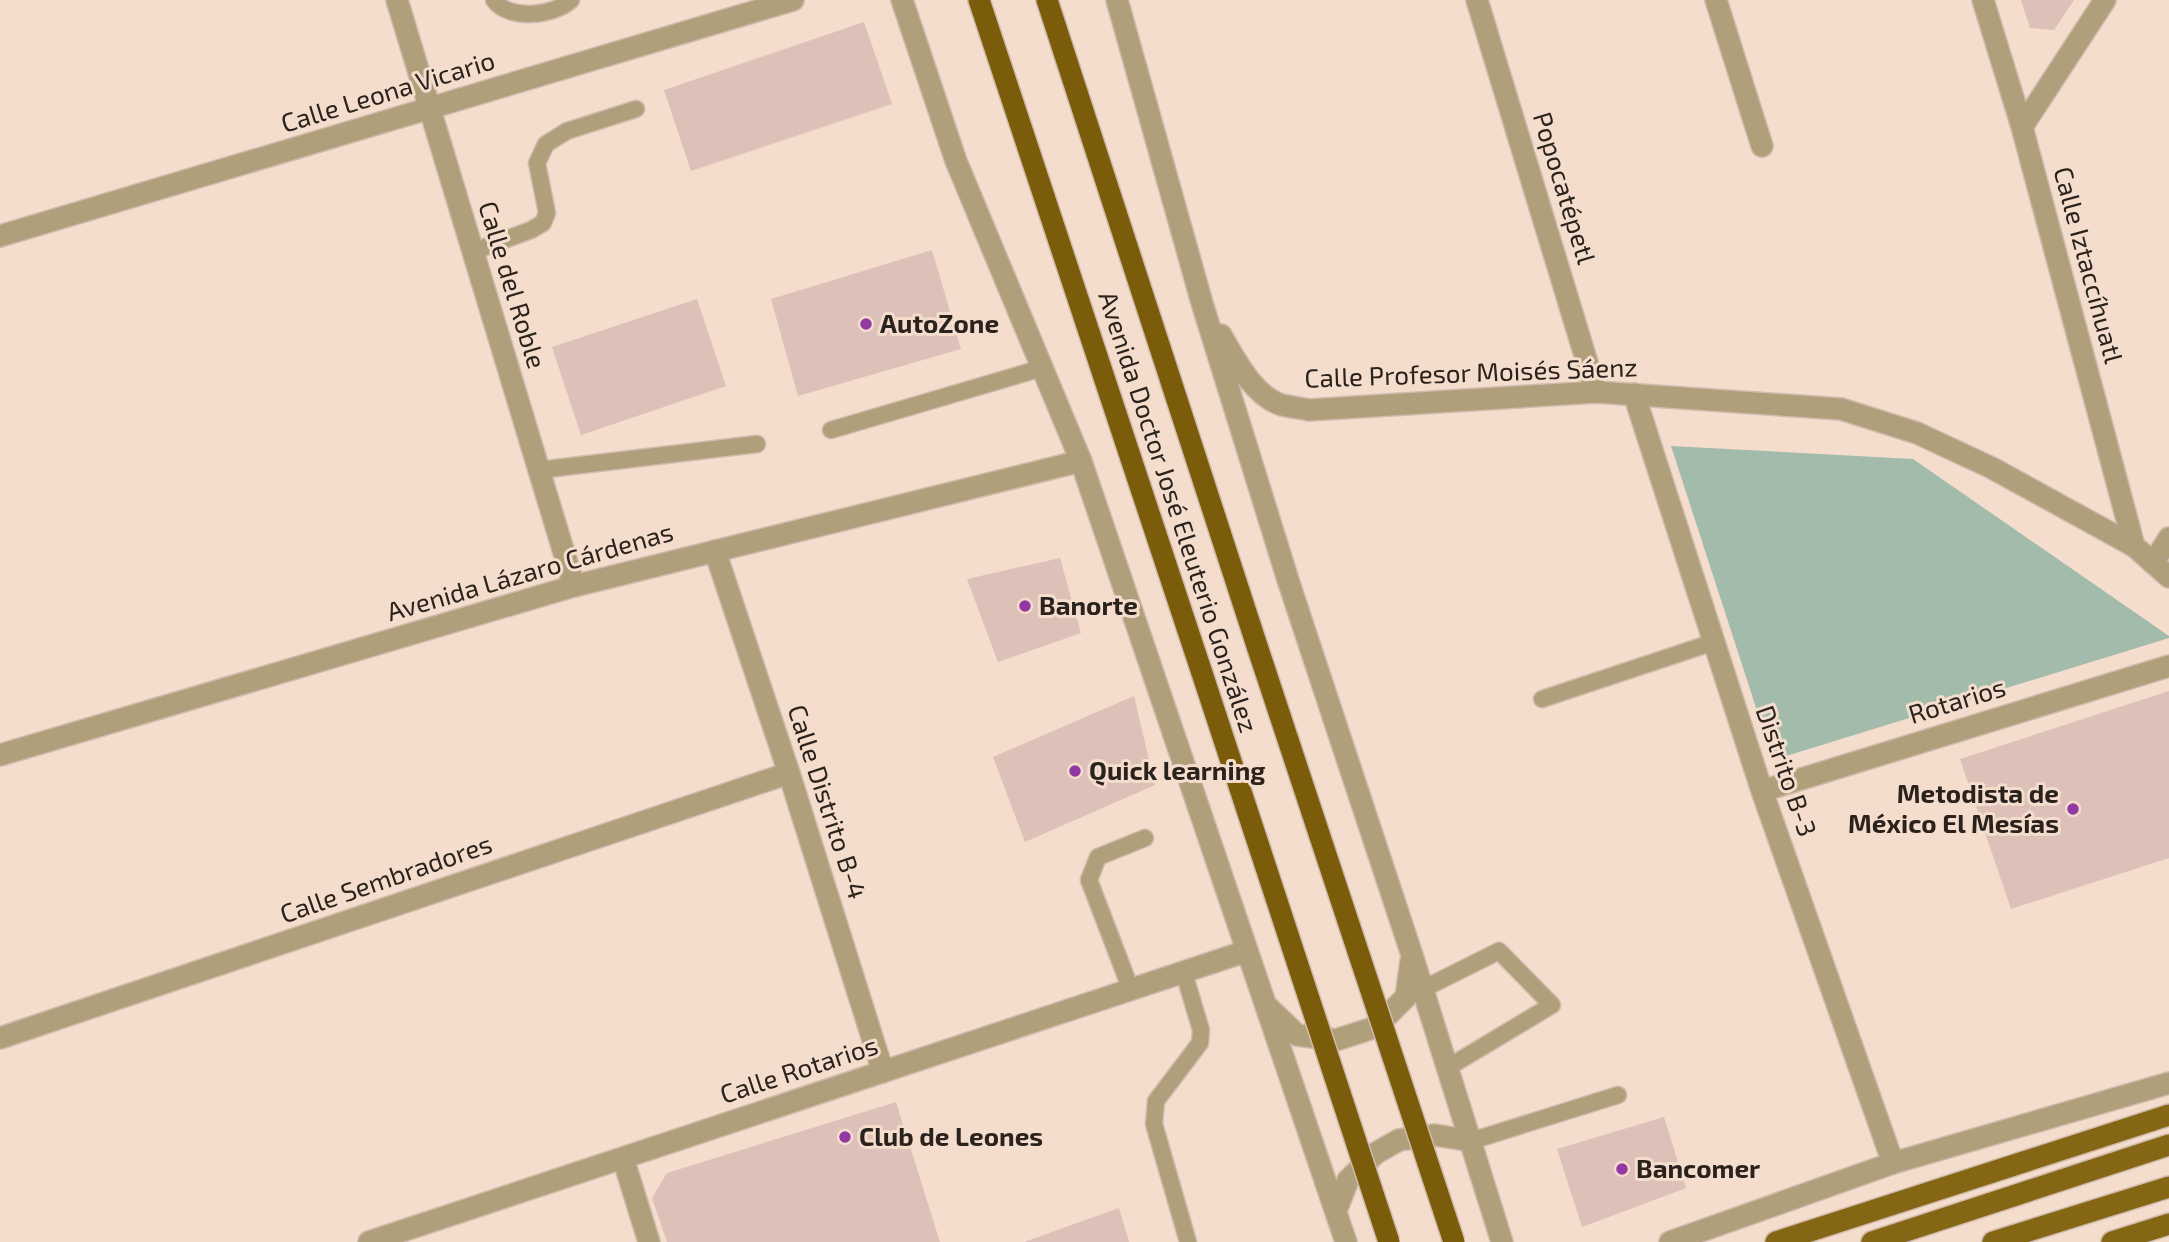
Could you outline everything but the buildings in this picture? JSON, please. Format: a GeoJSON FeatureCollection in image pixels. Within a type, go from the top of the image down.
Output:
{"type":"FeatureCollection","features":[{"type":"Feature","properties":{"kind":"highway","name":"Avenida Doctor José Eleuterio González"},"geometry":{"type":"LineString","coordinates":[[979,0],[1389,1242]]}},
{"type":"Feature","properties":{"kind":"highway","name":"Avenida Doctor José Eleuterio González"},"geometry":{"type":"LineString","coordinates":[[1047,0],[1454,1242]]}},
{"type":"Feature","properties":{"kind":"main road"},"geometry":{"type":"LineString","coordinates":[[1776,1242],[2169,1115]]}},
{"type":"Feature","properties":{"kind":"main road"},"geometry":{"type":"LineString","coordinates":[[1872,1242],[2169,1145]]}},
{"type":"Feature","properties":{"kind":"main road"},"geometry":{"type":"LineString","coordinates":[[1993,1242],[2169,1187]]}},
{"type":"Feature","properties":{"kind":"main road"},"geometry":{"type":"LineString","coordinates":[[2112,1242],[2169,1224]]}},
{"type":"Feature","properties":{"kind":"street","name":"Calle del Roble"},"geometry":{"type":"LineString","coordinates":[[397,0],[574,586]]}},
{"type":"Feature","properties":{"kind":"street","name":"Calle Leona Vicario"},"geometry":{"type":"LineString","coordinates":[[0,236],[793,0]]}},
{"type":"Feature","properties":{"kind":"street"},"geometry":{"type":"LineString","coordinates":[[902,0],[956,161],[1081,461],[1346,1242]]}},
{"type":"Feature","properties":{"kind":"street"},"geometry":{"type":"LineString","coordinates":[[1117,0],[1202,303],[1288,580],[1423,989],[1502,1242]]}},
{"type":"Feature","properties":{"kind":"street","name":"Popocatépetl"},"geometry":{"type":"LineString","coordinates":[[1477,0],[1596,392]]}},
{"type":"Feature","properties":{"kind":"street"},"geometry":{"type":"LineString","coordinates":[[1716,0],[1762,146]]}},
{"type":"Feature","properties":{"kind":"street","name":"Calle Iztaccíhuatl"},"geometry":{"type":"LineString","coordinates":[[1983,0],[2022,127],[2134,546]]}},
{"type":"Feature","properties":{"kind":"street"},"geometry":{"type":"LineString","coordinates":[[2022,127],[2105,0]]}},
{"type":"Feature","properties":{"kind":"street","name":"Calle Profesor Moisés Sáenz"},"geometry":{"type":"LineString","coordinates":[[1202,303],[1239,366],[1261,392],[1280,404],[1309,410],[1596,392],[1841,409],[1917,433],[1992,468],[2134,546],[2161,570]]}},
{"type":"Feature","properties":{"kind":"street","name":"Distrito B-3"},"geometry":{"type":"LineString","coordinates":[[1634,394],[1762,791],[1893,1163]]}},
{"type":"Feature","properties":{"kind":"street","name":"Avenida Lázaro Cárdenas"},"geometry":{"type":"LineString","coordinates":[[0,755],[574,586],[1081,461]]}},
{"type":"Feature","properties":{"kind":"street"},"geometry":{"type":"LineString","coordinates":[[2161,570],[2169,538]]}},
{"type":"Feature","properties":{"kind":"street","name":"Calle Distrito B-4"},"geometry":{"type":"LineString","coordinates":[[715,551],[789,773],[883,1072]]}},
{"type":"Feature","properties":{"kind":"street","name":"Rotarios"},"geometry":{"type":"LineString","coordinates":[[1762,791],[2169,666]]}},
{"type":"Feature","properties":{"kind":"street","name":"Calle Sembradores"},"geometry":{"type":"LineString","coordinates":[[0,1038],[789,773]]}},
{"type":"Feature","properties":{"kind":"street","name":"Calle Rotarios"},"geometry":{"type":"LineString","coordinates":[[369,1242],[1247,951]]}},
{"type":"Feature","properties":{"kind":"street"},"geometry":{"type":"LineString","coordinates":[[1265,1004],[1297,1035],[1336,1040],[1376,1027],[1406,997],[1412,955]]}},
{"type":"Feature","properties":{"kind":"street"},"geometry":{"type":"LineString","coordinates":[[1670,1242],[1893,1163],[2169,1083]]}},
{"type":"Feature","properties":{"kind":"street"},"geometry":{"type":"LineString","coordinates":[[1336,1211],[1348,1180],[1376,1153],[1399,1140],[1435,1135],[1471,1141]]}},
{"type":"Feature","properties":{"kind":"street"},"geometry":{"type":"LineString","coordinates":[[623,1158],[649,1242]]}},
{"type":"Feature","properties":{"kind":"lane"},"geometry":{"type":"LineString","coordinates":[[494,0],[500,8],[522,15],[564,7],[572,0]]}},
{"type":"Feature","properties":{"kind":"lane"},"geometry":{"type":"LineString","coordinates":[[472,252],[543,223],[547,214],[537,163],[546,144],[567,131],[636,109]]}},
{"type":"Feature","properties":{"kind":"lane"},"geometry":{"type":"LineString","coordinates":[[831,430],[1042,368]]}},
{"type":"Feature","properties":{"kind":"lane"},"geometry":{"type":"LineString","coordinates":[[539,470],[757,444]]}},
{"type":"Feature","properties":{"kind":"lane"},"geometry":{"type":"LineString","coordinates":[[1542,699],[1714,642]]}},
{"type":"Feature","properties":{"kind":"lane"},"geometry":{"type":"LineString","coordinates":[[1131,990],[1089,880],[1092,866],[1098,857],[1145,838]]}},
{"type":"Feature","properties":{"kind":"lane"},"geometry":{"type":"LineString","coordinates":[[1423,989],[1499,951],[1552,1005],[1447,1068]]}},
{"type":"Feature","properties":{"kind":"lane"},"geometry":{"type":"LineString","coordinates":[[1184,972],[1201,1030],[1200,1043],[1156,1101],[1154,1124],[1188,1242]]}},
{"type":"Feature","properties":{"kind":"lane"},"geometry":{"type":"LineString","coordinates":[[1471,1141],[1618,1096]]}},
{"type":"Feature","properties":{"kind":"green space"},"geometry":{"type":"Polygon","coordinates":[[[1671,446],[1913,459],[2169,638],[1773,760],[1671,446]]]}},
{"type":"Feature","properties":{"kind":"place","name":"AutoZone"},"geometry":{"type":"Point","coordinates":[866,324]}},
{"type":"Feature","properties":{"kind":"place","name":"Banorte"},"geometry":{"type":"Point","coordinates":[1025,606]}},
{"type":"Feature","properties":{"kind":"place","name":"Quick learning"},"geometry":{"type":"Point","coordinates":[1075,771]}},
{"type":"Feature","properties":{"kind":"place","name":"Metodista de México El Mesías"},"geometry":{"type":"Point","coordinates":[2073,809]}},
{"type":"Feature","properties":{"kind":"place","name":"Club de Leones"},"geometry":{"type":"Point","coordinates":[845,1137]}},
{"type":"Feature","properties":{"kind":"place","name":"Bancomer"},"geometry":{"type":"Point","coordinates":[1622,1169]}}]}
